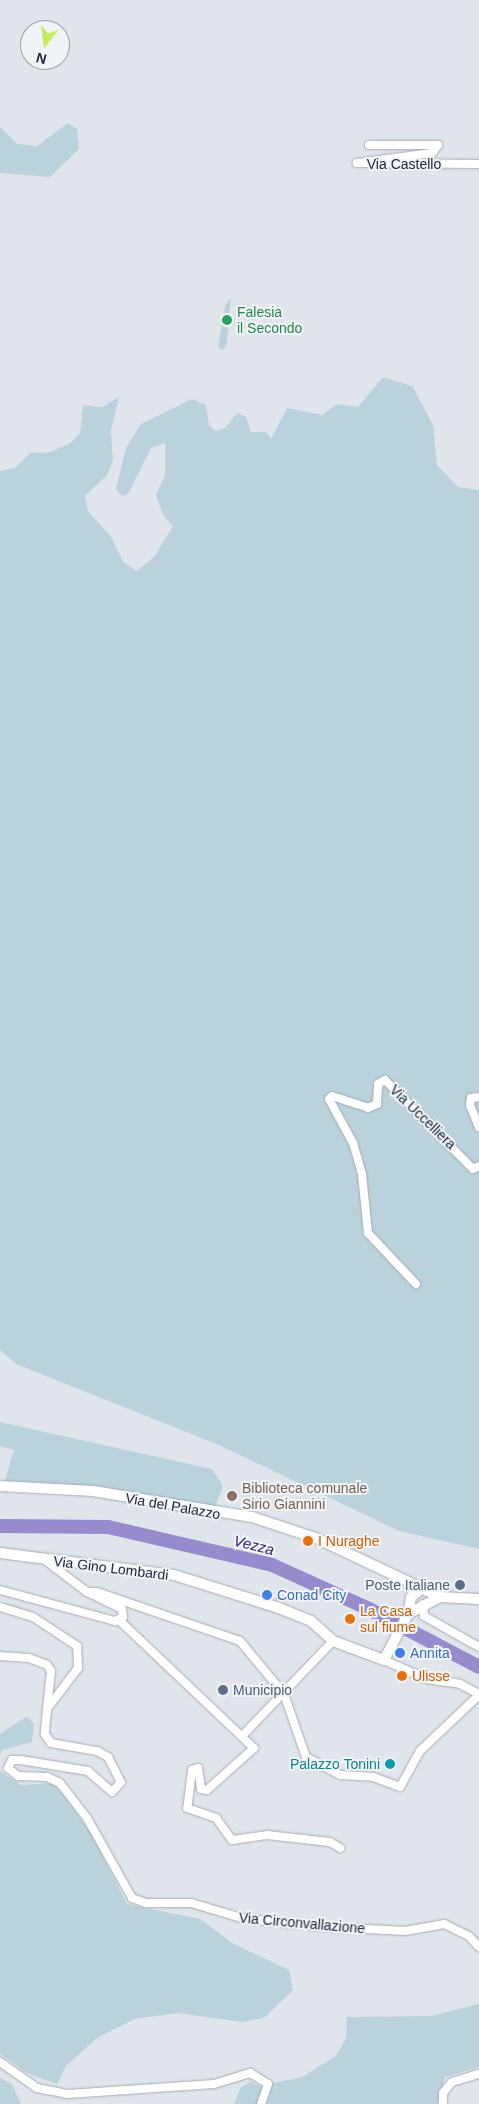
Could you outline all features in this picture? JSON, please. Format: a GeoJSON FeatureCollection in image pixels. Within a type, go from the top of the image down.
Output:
{"type":"FeatureCollection","features":[{"type":"Feature","properties":{"kind":"main road","name":"Via del Palazzo"},"geometry":{"type":"LineString","coordinates":[[0,1486],[93,1491],[260,1520],[316,1538],[440,1597]]}},
{"type":"Feature","properties":{"kind":"main road","name":"Via Gino Lombardi"},"geometry":{"type":"LineString","coordinates":[[0,1553],[174,1575],[311,1621],[333,1641],[384,1660]]}},
{"type":"Feature","properties":{"kind":"main road"},"geometry":{"type":"LineString","coordinates":[[384,1660],[408,1614],[411,1596],[421,1589],[423,1603]]}},
{"type":"Feature","properties":{"kind":"main road"},"geometry":{"type":"LineString","coordinates":[[408,1614],[423,1603],[440,1597],[479,1599]]}},
{"type":"Feature","properties":{"kind":"street","name":"Via Castello"},"geometry":{"type":"LineString","coordinates":[[369,145],[438,145],[432,152],[360,160],[357,164],[479,164]]}},
{"type":"Feature","properties":{"kind":"street","name":"Via Uccelliera"},"geometry":{"type":"LineString","coordinates":[[416,1284],[368,1233],[362,1174],[353,1143],[329,1098],[332,1096],[368,1108],[377,1104],[378,1084],[385,1080],[473,1169],[479,1166]]}},
{"type":"Feature","properties":{"kind":"street"},"geometry":{"type":"LineString","coordinates":[[479,1097],[472,1098],[470,1105],[479,1127]]}},
{"type":"Feature","properties":{"kind":"street"},"geometry":{"type":"LineString","coordinates":[[45,1560],[86,1592],[122,1609],[120,1621]]}},
{"type":"Feature","properties":{"kind":"street"},"geometry":{"type":"LineString","coordinates":[[0,1590],[120,1621],[244,1734],[253,1753],[208,1790],[201,1789],[198,1768],[192,1770],[187,1808],[216,1818],[232,1840],[267,1835],[330,1842],[340,1848]]}},
{"type":"Feature","properties":{"kind":"street"},"geometry":{"type":"LineString","coordinates":[[86,1592],[240,1640],[284,1694],[306,1757],[313,1764],[340,1775],[373,1777],[400,1786],[420,1752],[479,1694],[460,1684],[426,1679],[384,1660]]}},
{"type":"Feature","properties":{"kind":"street"},"geometry":{"type":"LineString","coordinates":[[423,1603],[424,1616],[479,1647]]}},
{"type":"Feature","properties":{"kind":"street"},"geometry":{"type":"LineString","coordinates":[[0,1607],[54,1628],[72,1639],[80,1653],[78,1668],[47,1709]]}},
{"type":"Feature","properties":{"kind":"street"},"geometry":{"type":"LineString","coordinates":[[244,1734],[333,1641]]}},
{"type":"Feature","properties":{"kind":"street"},"geometry":{"type":"LineString","coordinates":[[0,1656],[29,1658],[47,1665],[51,1671],[47,1709]]}},
{"type":"Feature","properties":{"kind":"street","name":"Via Circonvallazione"},"geometry":{"type":"LineString","coordinates":[[47,1709],[45,1734],[51,1743],[97,1751],[108,1757],[122,1782],[118,1790],[107,1790],[88,1771],[21,1760],[12,1760],[8,1768],[18,1776],[47,1777],[60,1783],[87,1818],[132,1898],[146,1903],[191,1903],[245,1919],[327,1927],[405,1931],[444,1924],[469,1936],[479,1947]]}},
{"type":"Feature","properties":{"kind":"street"},"geometry":{"type":"LineString","coordinates":[[0,2062],[37,2088],[68,2094],[214,2084],[250,2074],[268,2084],[261,2104]]}},
{"type":"Feature","properties":{"kind":"street"},"geometry":{"type":"LineString","coordinates":[[444,2104],[443,2093],[452,2082],[479,2074]]}},
{"type":"Feature","properties":{"kind":"shaded area"},"geometry":{"type":"Polygon","coordinates":[[[68,123],[77,129],[79,149],[50,177],[0,173],[0,127],[17,144],[37,146],[68,123]]]}},
{"type":"Feature","properties":{"kind":"shaded area","name":"Falesia il Secondo"},"geometry":{"type":"Polygon","coordinates":[[[231,297],[227,343],[223,351],[218,347],[225,306],[231,297]]]}},
{"type":"Feature","properties":{"kind":"shaded area"},"geometry":{"type":"Polygon","coordinates":[[[383,377],[412,386],[433,425],[437,465],[458,487],[479,490],[479,1549],[399,1531],[219,1445],[16,1364],[0,1350],[0,471],[15,468],[30,453],[51,452],[70,443],[80,433],[83,405],[102,407],[119,397],[111,430],[113,461],[107,475],[85,496],[88,511],[112,538],[123,562],[137,571],[154,557],[173,526],[163,515],[156,495],[165,475],[165,443],[151,448],[128,494],[122,496],[116,489],[126,448],[141,424],[192,399],[206,405],[209,425],[216,431],[225,428],[237,413],[246,417],[251,432],[266,432],[271,439],[287,408],[322,415],[337,404],[358,407],[383,377]]]}},
{"type":"Feature","properties":{"kind":"shaded area"},"geometry":{"type":"Polygon","coordinates":[[[0,1422],[212,1469],[223,1486],[215,1507],[91,1487],[5,1481],[14,1450],[0,1446],[0,1422]]]}},
{"type":"Feature","properties":{"kind":"shaded area"},"geometry":{"type":"Polygon","coordinates":[[[26,1717],[34,1723],[32,1742],[2,1750],[0,1755],[0,1734],[26,1717]]]}},
{"type":"Feature","properties":{"kind":"shaded area"},"geometry":{"type":"Polygon","coordinates":[[[0,1771],[21,1785],[52,1783],[63,1794],[93,1836],[127,1904],[200,1919],[234,1944],[289,1970],[293,1990],[264,2018],[242,2022],[177,2013],[135,2019],[97,2038],[66,2066],[57,2084],[27,2073],[0,2054],[0,1771]]]}},
{"type":"Feature","properties":{"kind":"shaded area"},"geometry":{"type":"Polygon","coordinates":[[[479,2004],[479,2067],[445,2077],[437,2104],[234,2104],[241,2087],[250,2082],[260,2086],[302,2077],[336,2056],[346,2038],[347,2017],[431,2016],[479,2004]]]}},
{"type":"Feature","properties":{"kind":"shaded area"},"geometry":{"type":"Polygon","coordinates":[[[0,2078],[12,2084],[21,2104],[0,2104],[0,2078]]]}},
{"type":"Feature","properties":{"kind":"waterway","name":"Vezza"},"geometry":{"type":"LineString","coordinates":[[0,1526],[108,1527],[272,1565],[369,1609],[479,1667]]}},
{"type":"Feature","properties":{"kind":"place","name":"Falesia il Secondo"},"geometry":{"type":"Point","coordinates":[227,320]}},
{"type":"Feature","properties":{"kind":"place","name":"Biblioteca comunale Sirio Giannini"},"geometry":{"type":"Point","coordinates":[232,1496]}},
{"type":"Feature","properties":{"kind":"place","name":"I Nuraghe"},"geometry":{"type":"Point","coordinates":[308,1541]}},
{"type":"Feature","properties":{"kind":"place","name":"Poste Italiane"},"geometry":{"type":"Point","coordinates":[460,1585]}},
{"type":"Feature","properties":{"kind":"place","name":"Conad City"},"geometry":{"type":"Point","coordinates":[267,1595]}},
{"type":"Feature","properties":{"kind":"place","name":"La Casa sul fiume"},"geometry":{"type":"Point","coordinates":[350,1619]}},
{"type":"Feature","properties":{"kind":"place","name":"Annita"},"geometry":{"type":"Point","coordinates":[400,1653]}},
{"type":"Feature","properties":{"kind":"place","name":"Ulisse"},"geometry":{"type":"Point","coordinates":[402,1676]}},
{"type":"Feature","properties":{"kind":"place","name":"Municipio"},"geometry":{"type":"Point","coordinates":[223,1690]}},
{"type":"Feature","properties":{"kind":"place","name":"Palazzo Tonini"},"geometry":{"type":"Point","coordinates":[390,1764]}}]}
